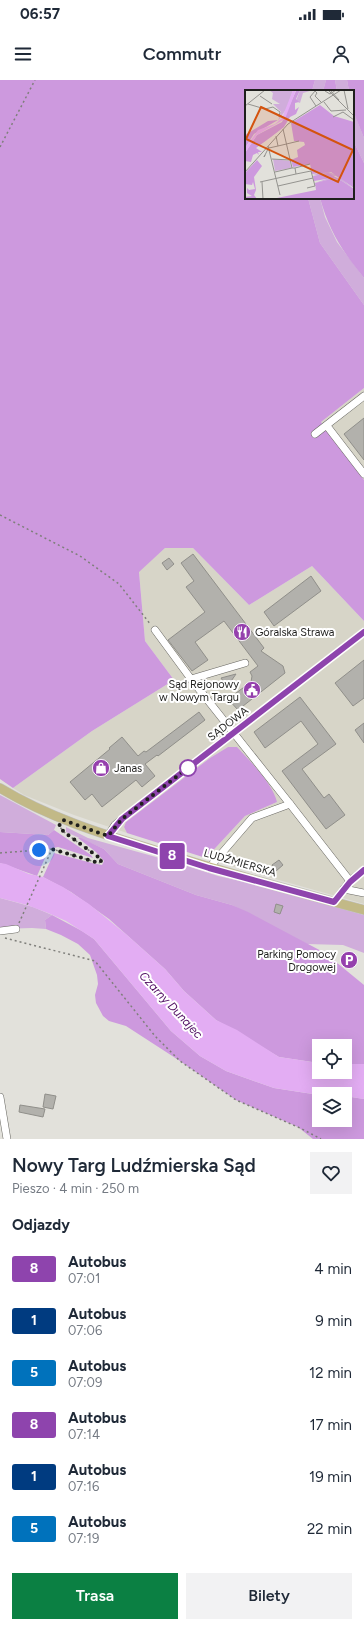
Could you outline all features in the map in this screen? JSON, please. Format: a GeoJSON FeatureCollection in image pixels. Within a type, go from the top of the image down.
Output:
{"type":"FeatureCollection","features":[{"type":"Feature","properties":{"kind":"main road","name":"LUDŹMIERSKA"},"geometry":{"type":"LineString","coordinates":[[0,788],[63,820],[108,836],[209,868],[364,910]]}},
{"type":"Feature","properties":{"kind":"street"},"geometry":{"type":"LineString","coordinates":[[315,434],[364,396]]}},
{"type":"Feature","properties":{"kind":"street"},"geometry":{"type":"LineString","coordinates":[[327,426],[364,474]]}},
{"type":"Feature","properties":{"kind":"street"},"geometry":{"type":"LineString","coordinates":[[155,630],[191,679],[350,882]]}},
{"type":"Feature","properties":{"kind":"street","name":"SĄDOWA"},"geometry":{"type":"LineString","coordinates":[[108,836],[122,819],[364,632]]}},
{"type":"Feature","properties":{"kind":"street"},"geometry":{"type":"LineString","coordinates":[[191,679],[245,663]]}},
{"type":"Feature","properties":{"kind":"street"},"geometry":{"type":"LineString","coordinates":[[209,868],[252,818],[290,804]]}},
{"type":"Feature","properties":{"kind":"street"},"geometry":{"type":"LineString","coordinates":[[334,902],[350,882],[364,870]]}},
{"type":"Feature","properties":{"kind":"street"},"geometry":{"type":"LineString","coordinates":[[344,889],[364,893]]}},
{"type":"Feature","properties":{"kind":"street"},"geometry":{"type":"LineString","coordinates":[[0,931],[18,926]]}},
{"type":"Feature","properties":{"kind":"street"},"geometry":{"type":"LineString","coordinates":[[0,1097],[7,1139]]}},
{"type":"Feature","properties":{"kind":"path"},"geometry":{"type":"LineString","coordinates":[[0,147],[35,80]]}},
{"type":"Feature","properties":{"kind":"path"},"geometry":{"type":"LineString","coordinates":[[0,515],[80,556],[119,584],[155,630]]}},
{"type":"Feature","properties":{"kind":"path"},"geometry":{"type":"LineString","coordinates":[[0,853],[52,849],[99,863],[102,860],[64,832],[59,826],[63,820]]}},
{"type":"Feature","properties":{"kind":"path"},"geometry":{"type":"LineString","coordinates":[[18,926],[52,849]]}},
{"type":"Feature","properties":{"kind":"path"},"geometry":{"type":"LineString","coordinates":[[0,937],[95,961],[155,1036],[180,1061],[236,1100],[300,1128],[321,1139]]}},
{"type":"Feature","properties":{"kind":"shaded area"},"geometry":{"type":"Polygon","coordinates":[[[0,80],[315,80],[312,90],[245,90],[245,199],[308,199],[320,243],[364,305],[364,388],[321,422],[364,480],[364,621],[312,566],[249,605],[193,548],[165,548],[139,572],[145,641],[174,680],[92,731],[13,788],[0,779],[0,80]]]}},
{"type":"Feature","properties":{"kind":"shaded area"},"geometry":{"type":"Polygon","coordinates":[[[315,80],[326,80],[323,90],[312,90],[315,80]]]}},
{"type":"Feature","properties":{"kind":"shaded area"},"geometry":{"type":"Polygon","coordinates":[[[326,80],[335,80],[337,90],[323,90],[326,80]]]}},
{"type":"Feature","properties":{"kind":"shaded area"},"geometry":{"type":"Polygon","coordinates":[[[335,80],[347,80],[349,90],[337,90],[335,80]]]}},
{"type":"Feature","properties":{"kind":"shaded area"},"geometry":{"type":"Polygon","coordinates":[[[347,80],[364,80],[364,138],[354,113],[354,90],[349,90],[347,80]]]}},
{"type":"Feature","properties":{"kind":"shaded area"},"geometry":{"type":"Polygon","coordinates":[[[354,113],[364,138],[364,163],[354,142],[354,113]]]}},
{"type":"Feature","properties":{"kind":"shaded area"},"geometry":{"type":"Polygon","coordinates":[[[354,142],[364,163],[364,278],[332,231],[320,199],[354,199],[354,142]]]}},
{"type":"Feature","properties":{"kind":"shaded area"},"geometry":{"type":"Polygon","coordinates":[[[308,199],[320,199],[325,217],[337,242],[364,278],[364,305],[320,243],[308,199]]]}},
{"type":"Feature","properties":{"kind":"shaded area"},"geometry":{"type":"Polygon","coordinates":[[[364,388],[364,480],[321,422],[364,388]]]}},
{"type":"Feature","properties":{"kind":"shaded area"},"geometry":{"type":"Polygon","coordinates":[[[165,548],[193,548],[249,605],[312,566],[364,621],[364,904],[206,858],[245,816],[277,802],[228,747],[210,758],[126,822],[124,827],[127,833],[74,815],[24,795],[13,788],[92,731],[174,680],[145,641],[139,571],[165,548]]]}},
{"type":"Feature","properties":{"kind":"shaded area"},"geometry":{"type":"Polygon","coordinates":[[[228,747],[237,747],[254,766],[266,780],[275,795],[277,802],[245,816],[206,858],[127,833],[124,827],[126,822],[210,758],[228,747]]]}},
{"type":"Feature","properties":{"kind":"shaded area"},"geometry":{"type":"Polygon","coordinates":[[[0,795],[56,825],[54,830],[48,835],[0,832],[0,795]]]}},
{"type":"Feature","properties":{"kind":"shaded area"},"geometry":{"type":"Polygon","coordinates":[[[66,827],[88,838],[218,876],[254,884],[364,915],[364,953],[343,945],[307,944],[232,905],[196,895],[118,864],[104,849],[66,832],[66,827]]]}},
{"type":"Feature","properties":{"kind":"shaded area"},"geometry":{"type":"Polygon","coordinates":[[[54,830],[91,855],[93,858],[58,847],[49,849],[37,876],[0,863],[0,832],[48,835],[54,830]]]}},
{"type":"Feature","properties":{"kind":"shaded area"},"geometry":{"type":"Polygon","coordinates":[[[78,838],[104,849],[118,864],[196,895],[232,905],[325,953],[364,985],[364,1064],[352,1064],[352,1039],[312,1039],[312,1062],[279,1057],[216,1020],[184,991],[165,969],[109,919],[71,892],[43,877],[54,853],[102,865],[104,861],[96,852],[78,838]]]}},
{"type":"Feature","properties":{"kind":"shaded area"},"geometry":{"type":"Polygon","coordinates":[[[0,898],[33,907],[52,915],[45,920],[46,929],[0,929],[0,898]]]}},
{"type":"Feature","properties":{"kind":"shaded area"},"geometry":{"type":"Polygon","coordinates":[[[52,915],[94,939],[171,1031],[200,1056],[226,1071],[274,1088],[312,1094],[312,1127],[352,1127],[352,1097],[364,1099],[364,1139],[313,1139],[298,1127],[236,1100],[126,1026],[109,1021],[103,1016],[96,1003],[95,995],[98,984],[97,975],[90,955],[78,944],[46,929],[45,920],[52,915]]]}},
{"type":"Feature","properties":{"kind":"water","name":"Czarny Dunajec"},"geometry":{"type":"Polygon","coordinates":[[[0,863],[29,874],[43,877],[63,887],[89,904],[127,935],[165,969],[184,991],[216,1020],[237,1030],[279,1057],[312,1062],[312,1079],[352,1079],[352,1064],[364,1064],[364,1099],[352,1097],[352,1087],[312,1087],[312,1094],[274,1088],[226,1071],[200,1056],[171,1031],[94,939],[66,921],[48,913],[27,905],[0,898],[0,863]]]}},
{"type":"Feature","properties":{"kind":"building"},"geometry":{"type":"Polygon","coordinates":[[[364,418],[364,460],[344,434],[364,418]]]}},
{"type":"Feature","properties":{"kind":"building"},"geometry":{"type":"Polygon","coordinates":[[[193,554],[264,648],[261,651],[283,666],[285,673],[238,710],[228,699],[251,682],[252,676],[250,672],[258,666],[224,621],[195,642],[208,660],[192,671],[168,640],[205,612],[186,587],[194,581],[181,563],[193,554]]]}},
{"type":"Feature","properties":{"kind":"building"},"geometry":{"type":"Polygon","coordinates":[[[169,558],[174,564],[167,570],[162,563],[169,558]]]}},
{"type":"Feature","properties":{"kind":"building"},"geometry":{"type":"Polygon","coordinates":[[[311,576],[321,591],[274,626],[264,612],[311,576]]]}},
{"type":"Feature","properties":{"kind":"building"},"geometry":{"type":"Polygon","coordinates":[[[364,660],[364,698],[353,706],[335,683],[364,660]]]}},
{"type":"Feature","properties":{"kind":"building"},"geometry":{"type":"Polygon","coordinates":[[[236,674],[227,687],[221,678],[236,674]]]}},
{"type":"Feature","properties":{"kind":"building"},"geometry":{"type":"Polygon","coordinates":[[[300,697],[336,744],[302,769],[324,798],[329,794],[345,815],[326,829],[282,771],[318,744],[301,721],[265,748],[254,732],[300,697]]]}},
{"type":"Feature","properties":{"kind":"building"},"geometry":{"type":"Polygon","coordinates":[[[199,712],[205,720],[158,756],[157,755],[145,764],[155,776],[142,787],[136,780],[102,807],[92,794],[85,800],[70,782],[110,749],[109,748],[122,737],[138,756],[144,751],[146,752],[199,712]]]}},
{"type":"Feature","properties":{"kind":"building"},"geometry":{"type":"Polygon","coordinates":[[[364,723],[364,743],[355,730],[364,723]]]}},
{"type":"Feature","properties":{"kind":"building"},"geometry":{"type":"Polygon","coordinates":[[[279,860],[283,865],[276,871],[272,865],[279,860]]]}},
{"type":"Feature","properties":{"kind":"building"},"geometry":{"type":"Polygon","coordinates":[[[276,904],[283,906],[280,914],[274,912],[276,904]]]}},
{"type":"Feature","properties":{"kind":"building"},"geometry":{"type":"Polygon","coordinates":[[[45,1094],[56,1096],[53,1109],[43,1107],[45,1094]]]}},
{"type":"Feature","properties":{"kind":"building"},"geometry":{"type":"Polygon","coordinates":[[[20,1105],[45,1109],[43,1117],[19,1112],[20,1105]]]}},
{"type":"Feature","properties":{"kind":"bus line","name":"8"},"geometry":{"type":"LineString","coordinates":[[364,632],[122,819],[115,825],[108,836],[209,868],[334,902],[350,882],[364,870]]}},
{"type":"Feature","properties":{"kind":"place","name":"Góralska Strawa"},"geometry":{"type":"Point","coordinates":[242,632]}},
{"type":"Feature","properties":{"kind":"place","name":"Sąd Rejonowy w Nowym Targu"},"geometry":{"type":"Point","coordinates":[252,690]}},
{"type":"Feature","properties":{"kind":"place","name":"Janas"},"geometry":{"type":"Point","coordinates":[101,768]}},
{"type":"Feature","properties":{"kind":"place","name":"Parking Pomocy Drogowej"},"geometry":{"type":"Point","coordinates":[349,960]}},
{"type":"Feature","properties":{"kind":"route"},"geometry":{"type":"LineString","coordinates":[[39,850],[52,849],[99,863],[102,860],[64,832],[59,826],[63,820],[108,836],[115,825],[122,819],[189,767],[188,768]]}}]}
